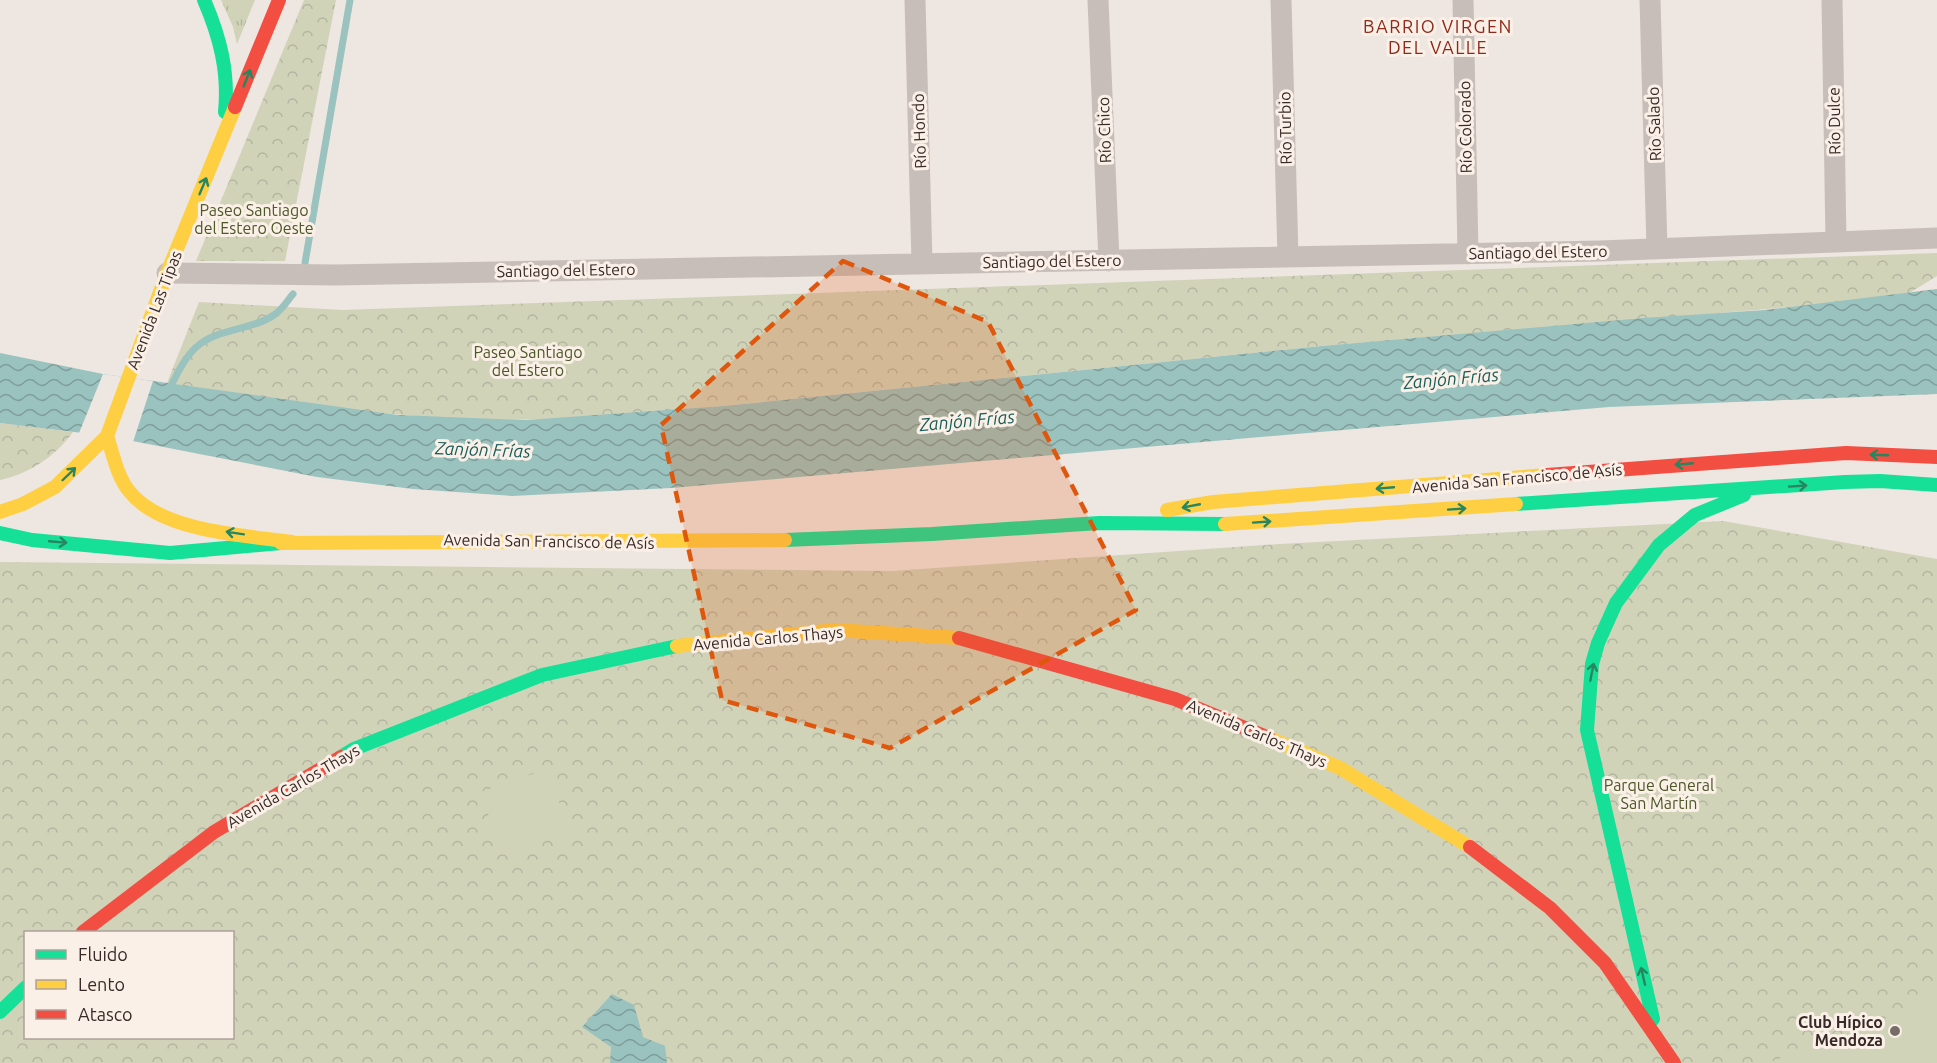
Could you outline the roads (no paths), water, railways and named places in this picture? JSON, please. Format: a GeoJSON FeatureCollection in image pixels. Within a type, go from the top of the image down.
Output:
{"type":"FeatureCollection","features":[{"type":"Feature","properties":{"kind":"main road","name":"Avenida Las Tipas"},"geometry":{"type":"LineString","coordinates":[[204,0],[219,38],[227,80],[217,152]]}},
{"type":"Feature","properties":{"kind":"main road","name":"Avenida Las Tipas"},"geometry":{"type":"LineString","coordinates":[[107,436],[167,273],[279,0]]}},
{"type":"Feature","properties":{"kind":"main road"},"geometry":{"type":"LineString","coordinates":[[0,512],[23,504],[55,487],[107,436],[120,478],[134,498],[160,514],[198,527],[292,542]]}},
{"type":"Feature","properties":{"kind":"main road","name":"Avenida San Francisco de Asís"},"geometry":{"type":"LineString","coordinates":[[1099,523],[1213,502],[1752,459],[1846,453],[1937,457]]}},
{"type":"Feature","properties":{"kind":"main road","name":"Avenida San Francisco de Asís"},"geometry":{"type":"LineString","coordinates":[[0,533],[33,540],[170,553],[292,542],[747,541],[932,534],[1099,523],[1213,525],[1880,481],[1937,485]]}},
{"type":"Feature","properties":{"kind":"main road","name":"Avenida Carlos Thays"},"geometry":{"type":"LineString","coordinates":[[1656,1033],[1587,730],[1589,687],[1597,645],[1615,604],[1643,561],[1666,538],[1712,505],[1768,488]]}},
{"type":"Feature","properties":{"kind":"main road","name":"Avenida Carlos Thays"},"geometry":{"type":"LineString","coordinates":[[86,931],[214,832],[354,749],[542,675],[662,646],[836,630],[955,637],[1175,699],[1340,768],[1460,839],[1550,908],[1605,963],[1656,1033],[1674,1063]]}},
{"type":"Feature","properties":{"kind":"main road"},"geometry":{"type":"LineString","coordinates":[[0,1012],[24,989]]}},
{"type":"Feature","properties":{"kind":"street","name":"Río Hondo"},"geometry":{"type":"LineString","coordinates":[[915,0],[922,263]]}},
{"type":"Feature","properties":{"kind":"street","name":"Río Chico"},"geometry":{"type":"LineString","coordinates":[[1098,0],[1109,261]]}},
{"type":"Feature","properties":{"kind":"street","name":"Río Turbio"},"geometry":{"type":"LineString","coordinates":[[1281,0],[1288,257]]}},
{"type":"Feature","properties":{"kind":"street","name":"Río Colorado"},"geometry":{"type":"LineString","coordinates":[[1463,0],[1468,254]]}},
{"type":"Feature","properties":{"kind":"street","name":"Río Salado"},"geometry":{"type":"LineString","coordinates":[[1650,0],[1657,249]]}},
{"type":"Feature","properties":{"kind":"street","name":"Río Dulce"},"geometry":{"type":"LineString","coordinates":[[1832,0],[1836,241]]}},
{"type":"Feature","properties":{"kind":"street","name":"Santiago del Estero"},"geometry":{"type":"LineString","coordinates":[[167,273],[347,275],[1468,254],[1937,238]]}},
{"type":"Feature","properties":{"kind":"water","name":"Zanjón Frías"},"geometry":{"type":"Polygon","coordinates":[[[1937,289],[1937,394],[1609,407],[671,488],[512,496],[413,489],[317,477],[107,436],[0,423],[0,353],[103,374],[398,415],[526,420],[723,406],[1322,346],[1643,318],[1765,310],[1937,289]]]}},
{"type":"Feature","properties":{"kind":"water"},"geometry":{"type":"Polygon","coordinates":[[[612,994],[634,1005],[643,1037],[665,1046],[667,1063],[610,1063],[611,1047],[582,1027],[612,994]]]}},
{"type":"Feature","properties":{"kind":"waterway"},"geometry":{"type":"LineString","coordinates":[[305,263],[350,0]]}},
{"type":"Feature","properties":{"kind":"waterway"},"geometry":{"type":"LineString","coordinates":[[168,391],[186,359],[200,344],[217,335],[265,320],[280,311],[293,294]]}},
{"type":"Feature","properties":{"kind":"place","name":"Club Hípico Mendoza"},"geometry":{"type":"Point","coordinates":[1895,1031]}},
{"type":"Feature","properties":{"kind":"district","name":"BARRIO VIRGEN DEL VALLE"},"geometry":{"type":"Point","coordinates":[1438,36]}},
{"type":"Feature","properties":{"kind":"park label","name":"Paseo Santiago del Estero Oeste"},"geometry":{"type":"Point","coordinates":[254,219]}},
{"type":"Feature","properties":{"kind":"park label","name":"Paseo Santiago del Estero"},"geometry":{"type":"Point","coordinates":[528,361]}},
{"type":"Feature","properties":{"kind":"park label","name":"Parque General San Martín"},"geometry":{"type":"Point","coordinates":[1659,794]}}]}
